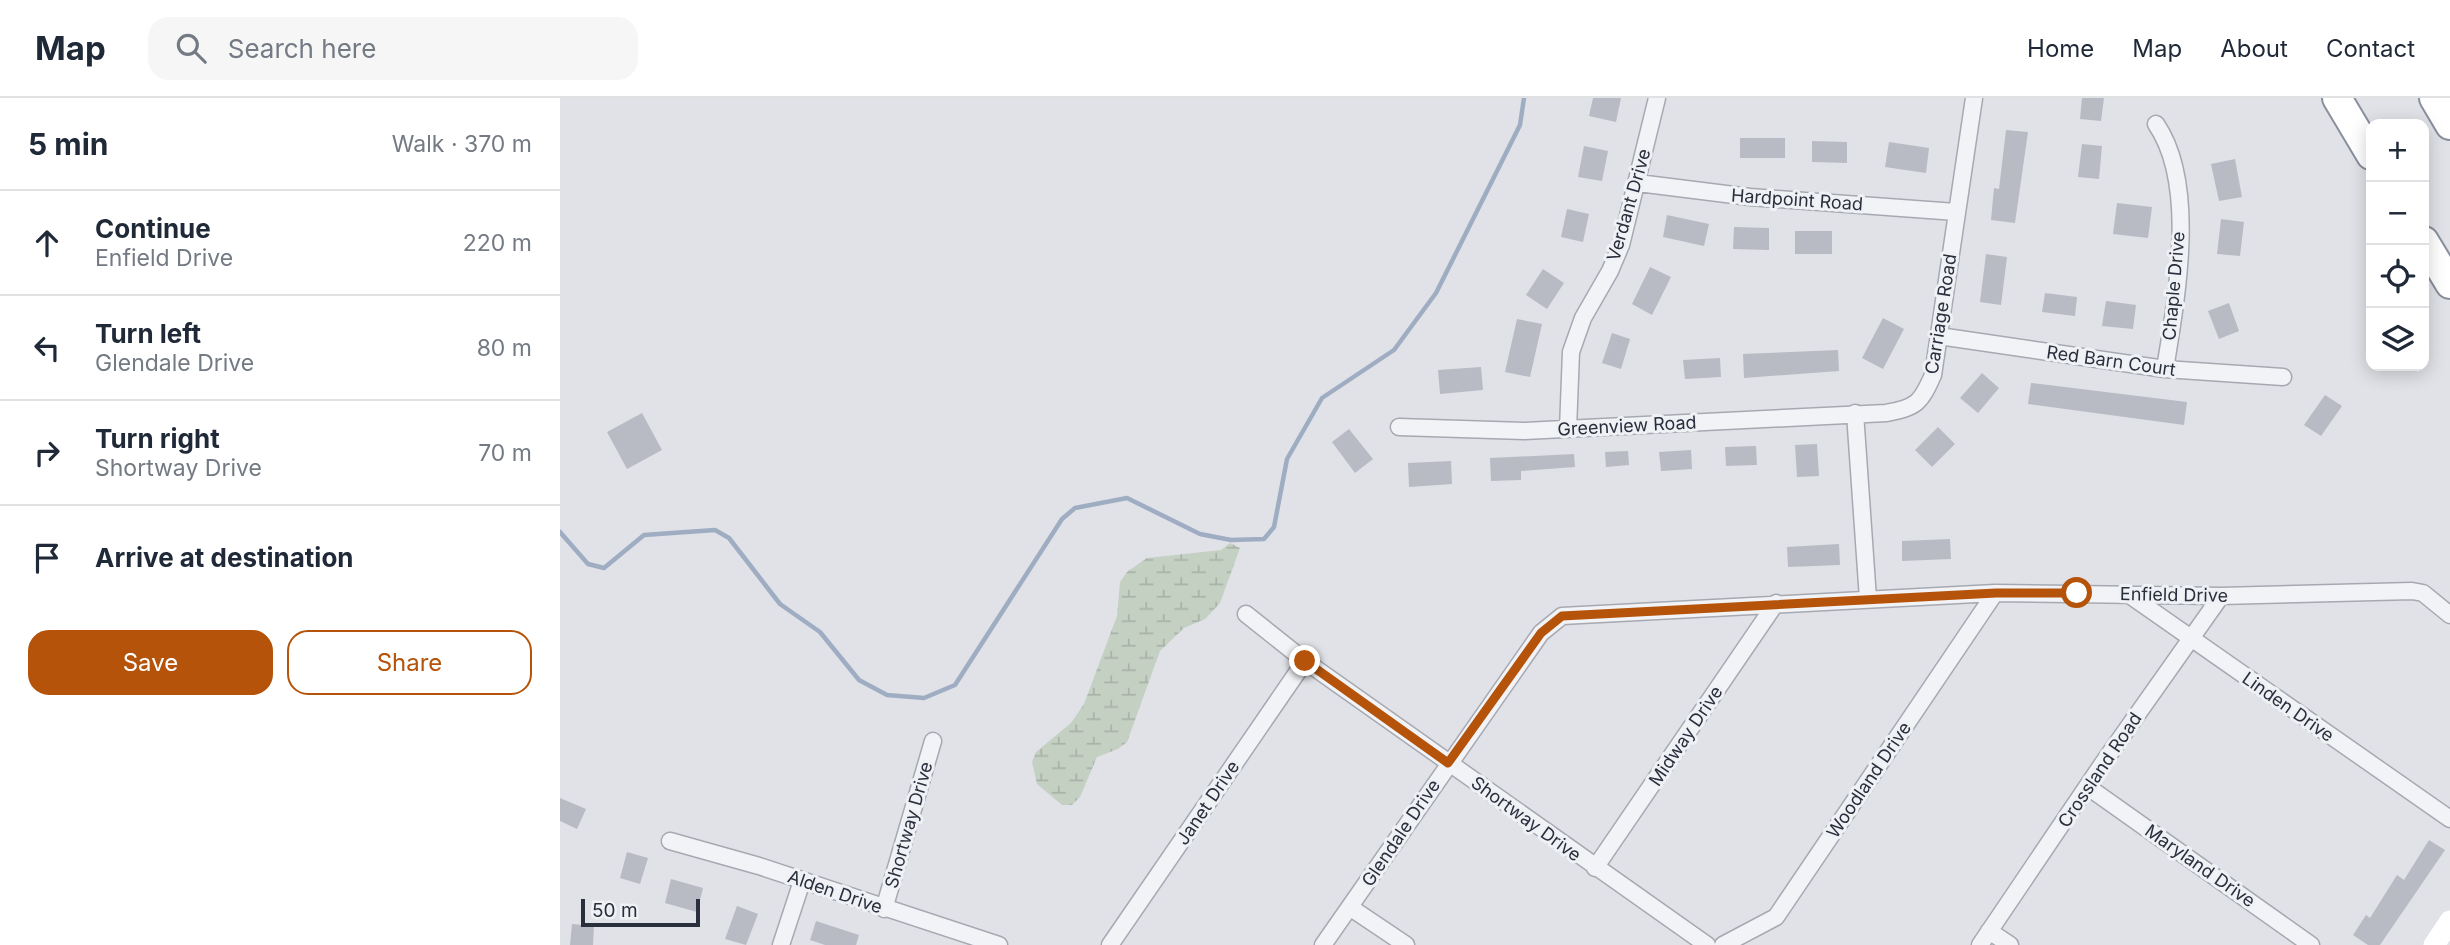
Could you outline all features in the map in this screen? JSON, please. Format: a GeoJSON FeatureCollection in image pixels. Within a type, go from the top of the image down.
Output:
{"type":"FeatureCollection","features":[{"type":"Feature","properties":{"kind":"highway"},"geometry":{"type":"LineString","coordinates":[[2337,98],[2366,147]]}},
{"type":"Feature","properties":{"kind":"highway"},"geometry":{"type":"LineString","coordinates":[[2434,98],[2450,125]]}},
{"type":"Feature","properties":{"kind":"highway"},"geometry":{"type":"LineString","coordinates":[[2426,245],[2450,284]]}},
{"type":"Feature","properties":{"kind":"main road"},"geometry":{"type":"LineString","coordinates":[[2434,945],[2450,921]]}},
{"type":"Feature","properties":{"kind":"street","name":"Verdant Drive"},"geometry":{"type":"LineString","coordinates":[[1568,429],[1571,352],[1583,318],[1611,271],[1621,245],[1657,98]]}},
{"type":"Feature","properties":{"kind":"street","name":"Carriage Road"},"geometry":{"type":"LineString","coordinates":[[1855,413],[1898,411],[1923,399],[1933,374],[1973,98]]}},
{"type":"Feature","properties":{"kind":"street","name":"Chaple Drive"},"geometry":{"type":"LineString","coordinates":[[2156,124],[2167,142],[2176,174],[2179,208],[2179,266],[2165,369]]}},
{"type":"Feature","properties":{"kind":"street","name":"Hardpoint Road"},"geometry":{"type":"LineString","coordinates":[[1638,183],[1750,197],[1956,212]]}},
{"type":"Feature","properties":{"kind":"street","name":"Red Barn Court"},"geometry":{"type":"LineString","coordinates":[[1939,336],[2165,369],[2283,377]]}},
{"type":"Feature","properties":{"kind":"street","name":"Greenview Road"},"geometry":{"type":"LineString","coordinates":[[1399,427],[1524,431],[1855,413]]}},
{"type":"Feature","properties":{"kind":"street"},"geometry":{"type":"LineString","coordinates":[[1855,413],[1868,599]]}},
{"type":"Feature","properties":{"kind":"street","name":"Enfield Drive"},"geometry":{"type":"LineString","coordinates":[[1555,620],[1572,614],[1996,593],[2221,596],[2412,592],[2423,593],[2450,615]]}},
{"type":"Feature","properties":{"kind":"street","name":"Woodland Drive"},"geometry":{"type":"LineString","coordinates":[[1723,945],[1776,917],[1996,593]]}},
{"type":"Feature","properties":{"kind":"street","name":"Linden Drive"},"geometry":{"type":"LineString","coordinates":[[2127,594],[2450,819]]}},
{"type":"Feature","properties":{"kind":"street","name":"Crossland Road"},"geometry":{"type":"LineString","coordinates":[[1985,938],[2221,596]]}},
{"type":"Feature","properties":{"kind":"street","name":"Midway Drive"},"geometry":{"type":"LineString","coordinates":[[1595,868],[1776,603]]}},
{"type":"Feature","properties":{"kind":"street","name":"Shortway Drive"},"geometry":{"type":"LineString","coordinates":[[1246,614],[1305,661],[1707,945]]}},
{"type":"Feature","properties":{"kind":"street","name":"Glendale Drive"},"geometry":{"type":"LineString","coordinates":[[1323,945],[1351,908],[1448,763],[1541,633],[1555,620]]}},
{"type":"Feature","properties":{"kind":"street","name":"Janet Drive"},"geometry":{"type":"LineString","coordinates":[[1110,945],[1305,661]]}},
{"type":"Feature","properties":{"kind":"street","name":"Shortway Drive"},"geometry":{"type":"LineString","coordinates":[[884,909],[933,740]]}},
{"type":"Feature","properties":{"kind":"street","name":"Maryland Drive"},"geometry":{"type":"LineString","coordinates":[[2088,787],[2311,945]]}},
{"type":"Feature","properties":{"kind":"street","name":"Alden Drive"},"geometry":{"type":"LineString","coordinates":[[670,841],[999,945]]}},
{"type":"Feature","properties":{"kind":"street"},"geometry":{"type":"LineString","coordinates":[[780,945],[802,881]]}},
{"type":"Feature","properties":{"kind":"street"},"geometry":{"type":"LineString","coordinates":[[1351,908],[1406,945]]}},
{"type":"Feature","properties":{"kind":"street"},"geometry":{"type":"LineString","coordinates":[[1985,938],[2010,945]]}},
{"type":"Feature","properties":{"kind":"green space"},"geometry":{"type":"Polygon","coordinates":[[[1230,543],[1240,548],[1220,603],[1205,619],[1184,628],[1160,651],[1127,742],[1118,749],[1097,757],[1080,797],[1072,805],[1062,805],[1037,784],[1032,762],[1036,752],[1071,723],[1084,704],[1117,616],[1120,582],[1127,572],[1147,558],[1221,550],[1230,543]]]}},
{"type":"Feature","properties":{"kind":"building"},"geometry":{"type":"Polygon","coordinates":[[[1593,98],[1621,98],[1616,122],[1589,116],[1593,98]]]}},
{"type":"Feature","properties":{"kind":"building"},"geometry":{"type":"Polygon","coordinates":[[[2082,98],[2104,98],[2101,121],[2080,119],[2082,98]]]}},
{"type":"Feature","properties":{"kind":"building"},"geometry":{"type":"Polygon","coordinates":[[[2006,130],[2028,132],[2015,223],[1991,220],[1994,188],[1999,189],[2006,130]]]}},
{"type":"Feature","properties":{"kind":"building"},"geometry":{"type":"Polygon","coordinates":[[[1740,138],[1785,138],[1785,158],[1740,158],[1740,138]]]}},
{"type":"Feature","properties":{"kind":"building"},"geometry":{"type":"Polygon","coordinates":[[[1812,141],[1847,142],[1847,163],[1812,162],[1812,141]]]}},
{"type":"Feature","properties":{"kind":"building"},"geometry":{"type":"Polygon","coordinates":[[[1889,142],[1929,148],[1926,173],[1885,167],[1889,142]]]}},
{"type":"Feature","properties":{"kind":"building"},"geometry":{"type":"Polygon","coordinates":[[[2082,144],[2102,146],[2099,179],[2078,177],[2082,144]]]}},
{"type":"Feature","properties":{"kind":"building"},"geometry":{"type":"Polygon","coordinates":[[[1584,146],[1608,151],[1602,181],[1578,177],[1584,146]]]}},
{"type":"Feature","properties":{"kind":"building"},"geometry":{"type":"Polygon","coordinates":[[[2235,159],[2242,197],[2219,201],[2211,164],[2235,159]]]}},
{"type":"Feature","properties":{"kind":"building"},"geometry":{"type":"Polygon","coordinates":[[[2117,203],[2152,207],[2148,238],[2113,234],[2117,203]]]}},
{"type":"Feature","properties":{"kind":"building"},"geometry":{"type":"Polygon","coordinates":[[[1567,209],[1589,214],[1583,242],[1561,237],[1567,209]]]}},
{"type":"Feature","properties":{"kind":"building"},"geometry":{"type":"Polygon","coordinates":[[[1667,215],[1709,224],[1704,246],[1663,237],[1667,215]]]}},
{"type":"Feature","properties":{"kind":"building"},"geometry":{"type":"Polygon","coordinates":[[[2221,219],[2244,222],[2240,256],[2217,254],[2221,219]]]}},
{"type":"Feature","properties":{"kind":"building"},"geometry":{"type":"Polygon","coordinates":[[[1734,227],[1769,228],[1769,250],[1733,249],[1734,227]]]}},
{"type":"Feature","properties":{"kind":"building"},"geometry":{"type":"Polygon","coordinates":[[[1795,231],[1832,231],[1832,254],[1795,254],[1795,231]]]}},
{"type":"Feature","properties":{"kind":"building"},"geometry":{"type":"Polygon","coordinates":[[[1986,254],[2007,257],[2001,305],[1980,302],[1986,254]]]}},
{"type":"Feature","properties":{"kind":"building"},"geometry":{"type":"Polygon","coordinates":[[[1650,267],[1671,277],[1652,315],[1632,304],[1650,267]]]}},
{"type":"Feature","properties":{"kind":"building"},"geometry":{"type":"Polygon","coordinates":[[[1543,269],[1564,283],[1547,309],[1526,295],[1543,269]]]}},
{"type":"Feature","properties":{"kind":"building"},"geometry":{"type":"Polygon","coordinates":[[[2045,293],[2077,297],[2075,316],[2042,312],[2045,293]]]}},
{"type":"Feature","properties":{"kind":"building"},"geometry":{"type":"Polygon","coordinates":[[[2106,301],[2136,305],[2133,329],[2102,326],[2106,301]]]}},
{"type":"Feature","properties":{"kind":"building"},"geometry":{"type":"Polygon","coordinates":[[[2229,303],[2239,331],[2219,339],[2208,311],[2229,303]]]}},
{"type":"Feature","properties":{"kind":"building"},"geometry":{"type":"Polygon","coordinates":[[[1883,318],[1904,329],[1883,369],[1862,358],[1883,318]]]}},
{"type":"Feature","properties":{"kind":"building"},"geometry":{"type":"Polygon","coordinates":[[[1517,319],[1542,324],[1530,377],[1505,372],[1517,319]]]}},
{"type":"Feature","properties":{"kind":"building"},"geometry":{"type":"Polygon","coordinates":[[[1612,333],[1630,339],[1621,369],[1602,363],[1612,333]]]}},
{"type":"Feature","properties":{"kind":"building"},"geometry":{"type":"Polygon","coordinates":[[[1838,350],[1839,371],[1744,378],[1743,354],[1838,350]]]}},
{"type":"Feature","properties":{"kind":"building"},"geometry":{"type":"Polygon","coordinates":[[[1720,358],[1721,377],[1685,379],[1683,360],[1720,358]]]}},
{"type":"Feature","properties":{"kind":"building"},"geometry":{"type":"Polygon","coordinates":[[[1481,367],[1483,390],[1440,394],[1438,370],[1481,367]]]}},
{"type":"Feature","properties":{"kind":"building"},"geometry":{"type":"Polygon","coordinates":[[[1982,373],[1999,388],[1978,413],[1960,398],[1982,373]]]}},
{"type":"Feature","properties":{"kind":"building"},"geometry":{"type":"Polygon","coordinates":[[[2031,383],[2187,402],[2184,425],[2028,404],[2031,383]]]}},
{"type":"Feature","properties":{"kind":"building"},"geometry":{"type":"Polygon","coordinates":[[[2325,395],[2342,406],[2321,436],[2304,425],[2325,395]]]}},
{"type":"Feature","properties":{"kind":"building"},"geometry":{"type":"Polygon","coordinates":[[[642,413],[662,450],[627,469],[607,432],[642,413]]]}},
{"type":"Feature","properties":{"kind":"building"},"geometry":{"type":"Polygon","coordinates":[[[1938,427],[1955,444],[1932,467],[1915,450],[1938,427]]]}},
{"type":"Feature","properties":{"kind":"building"},"geometry":{"type":"Polygon","coordinates":[[[1349,429],[1373,459],[1355,473],[1332,442],[1349,429]]]}},
{"type":"Feature","properties":{"kind":"building"},"geometry":{"type":"Polygon","coordinates":[[[1817,444],[1819,476],[1797,477],[1795,445],[1817,444]]]}},
{"type":"Feature","properties":{"kind":"building"},"geometry":{"type":"Polygon","coordinates":[[[1756,446],[1757,465],[1726,466],[1725,447],[1756,446]]]}},
{"type":"Feature","properties":{"kind":"building"},"geometry":{"type":"Polygon","coordinates":[[[1691,450],[1692,469],[1661,471],[1659,452],[1691,450]]]}},
{"type":"Feature","properties":{"kind":"building"},"geometry":{"type":"Polygon","coordinates":[[[1628,451],[1629,465],[1606,467],[1605,452],[1628,451]]]}},
{"type":"Feature","properties":{"kind":"building"},"geometry":{"type":"Polygon","coordinates":[[[1574,454],[1575,467],[1521,471],[1521,480],[1491,481],[1490,458],[1574,454]]]}},
{"type":"Feature","properties":{"kind":"building"},"geometry":{"type":"Polygon","coordinates":[[[1451,461],[1452,484],[1409,487],[1408,463],[1451,461]]]}},
{"type":"Feature","properties":{"kind":"building"},"geometry":{"type":"Polygon","coordinates":[[[1950,539],[1951,559],[1902,561],[1902,541],[1950,539]]]}},
{"type":"Feature","properties":{"kind":"building"},"geometry":{"type":"Polygon","coordinates":[[[1839,544],[1840,565],[1788,567],[1787,547],[1839,544]]]}},
{"type":"Feature","properties":{"kind":"building"},"geometry":{"type":"Polygon","coordinates":[[[560,798],[586,809],[577,829],[560,821],[560,798]]]}},
{"type":"Feature","properties":{"kind":"building"},"geometry":{"type":"Polygon","coordinates":[[[2429,840],[2445,850],[2380,945],[2368,945],[2353,935],[2366,915],[2370,918],[2397,875],[2404,880],[2429,840]]]}},
{"type":"Feature","properties":{"kind":"building"},"geometry":{"type":"Polygon","coordinates":[[[627,852],[648,858],[640,884],[620,878],[627,852]]]}},
{"type":"Feature","properties":{"kind":"building"},"geometry":{"type":"Polygon","coordinates":[[[671,879],[703,888],[697,912],[665,903],[671,879]]]}},
{"type":"Feature","properties":{"kind":"building"},"geometry":{"type":"Polygon","coordinates":[[[737,906],[758,914],[746,945],[725,939],[737,906]]]}},
{"type":"Feature","properties":{"kind":"building"},"geometry":{"type":"Polygon","coordinates":[[[816,921],[859,935],[856,945],[825,945],[810,940],[816,921]]]}},
{"type":"Feature","properties":{"kind":"building"},"geometry":{"type":"Polygon","coordinates":[[[572,924],[594,926],[593,945],[570,945],[572,924]]]}},
{"type":"Feature","properties":{"kind":"waterway"},"geometry":{"type":"LineString","coordinates":[[560,532],[588,564],[604,568],[644,535],[715,530],[729,538],[780,604],[820,632],[859,680],[887,695],[924,698],[955,685],[1062,519],[1075,508],[1127,498],[1200,534],[1231,540],[1264,539],[1274,527],[1287,459],[1322,398],[1394,350],[1436,293],[1520,125],[1524,98]]}},
{"type":"Feature","properties":{"kind":"route"},"geometry":{"type":"LineString","coordinates":[[1305,661],[1448,763],[1541,633],[1562,616],[1996,593],[2077,593]]}}]}
